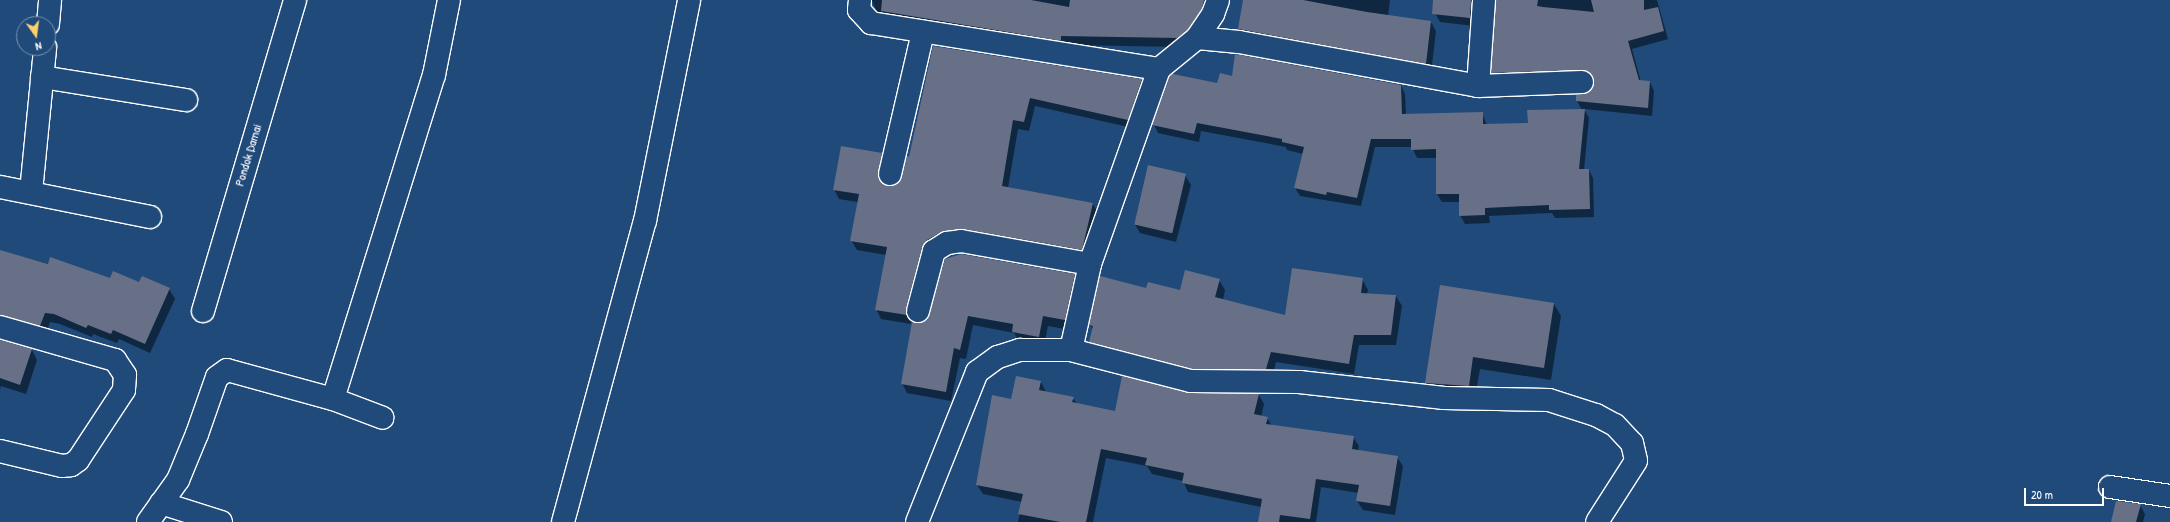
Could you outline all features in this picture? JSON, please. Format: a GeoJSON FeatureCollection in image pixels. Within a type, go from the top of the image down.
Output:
{"type":"FeatureCollection","features":[{"type":"Feature","properties":{"kind":"street"},"geometry":{"type":"LineString","coordinates":[[49,16],[50,0]]}},
{"type":"Feature","properties":{"kind":"street","name":"Pondok Damai"},"geometry":{"type":"LineString","coordinates":[[203,311],[295,0]]}},
{"type":"Feature","properties":{"kind":"street"},"geometry":{"type":"LineString","coordinates":[[332,399],[434,75],[449,0]]}},
{"type":"Feature","properties":{"kind":"street"},"geometry":{"type":"LineString","coordinates":[[563,522],[645,221],[688,0]]}},
{"type":"Feature","properties":{"kind":"street"},"geometry":{"type":"LineString","coordinates":[[860,0],[859,10],[865,19],[871,23],[1159,69]]}},
{"type":"Feature","properties":{"kind":"street"},"geometry":{"type":"LineString","coordinates":[[1071,350],[1090,264],[1159,69],[1197,38],[1213,14],[1218,0]]}},
{"type":"Feature","properties":{"kind":"street"},"geometry":{"type":"LineString","coordinates":[[1478,86],[1484,0]]}},
{"type":"Feature","properties":{"kind":"street"},"geometry":{"type":"LineString","coordinates":[[890,174],[923,32]]}},
{"type":"Feature","properties":{"kind":"street"},"geometry":{"type":"LineString","coordinates":[[1197,38],[1239,42],[1478,86],[1582,82]]}},
{"type":"Feature","properties":{"kind":"street"},"geometry":{"type":"LineString","coordinates":[[31,192],[44,56]]}},
{"type":"Feature","properties":{"kind":"street"},"geometry":{"type":"LineString","coordinates":[[42,77],[186,100]]}},
{"type":"Feature","properties":{"kind":"street"},"geometry":{"type":"LineString","coordinates":[[0,187],[150,217]]}},
{"type":"Feature","properties":{"kind":"street"},"geometry":{"type":"LineString","coordinates":[[918,311],[934,251],[947,243],[961,241],[1090,264]]}},
{"type":"Feature","properties":{"kind":"street"},"geometry":{"type":"LineString","coordinates":[[0,327],[115,360],[125,375],[124,390],[78,460],[71,465],[62,466],[0,451]]}},
{"type":"Feature","properties":{"kind":"street"},"geometry":{"type":"LineString","coordinates":[[917,522],[977,372],[998,357],[1020,350],[1071,350],[1191,381],[1299,382],[1444,398],[1549,400],[1590,413],[1616,425],[1632,443],[1636,460],[1597,522]]}},
{"type":"Feature","properties":{"kind":"street"},"geometry":{"type":"LineString","coordinates":[[148,522],[178,480],[217,376],[227,370],[332,399],[383,418]]}},
{"type":"Feature","properties":{"kind":"street"},"geometry":{"type":"LineString","coordinates":[[2110,487],[2170,496]]}},
{"type":"Feature","properties":{"kind":"street"},"geometry":{"type":"LineString","coordinates":[[161,503],[221,522]]}},
{"type":"Feature","properties":{"kind":"building"},"geometry":{"type":"Polygon","coordinates":[[[882,0],[1031,0],[1069,7],[1070,0],[1204,0],[1202,9],[1188,30],[1177,38],[1061,36],[1061,41],[881,11],[882,0]]]}},
{"type":"Feature","properties":{"kind":"building"},"geometry":{"type":"Polygon","coordinates":[[[1243,0],[1303,0],[1367,12],[1431,21],[1426,64],[1238,29],[1243,0]]]}},
{"type":"Feature","properties":{"kind":"building"},"geometry":{"type":"Polygon","coordinates":[[[1433,0],[1471,0],[1470,18],[1432,14],[1433,0]]]}},
{"type":"Feature","properties":{"kind":"building"},"geometry":{"type":"Polygon","coordinates":[[[1496,0],[1538,0],[1537,6],[1594,12],[1591,0],[1644,0],[1644,10],[1658,7],[1664,31],[1628,41],[1639,80],[1650,81],[1648,108],[1576,101],[1576,95],[1589,92],[1594,82],[1592,75],[1582,70],[1491,73],[1496,0]]]}},
{"type":"Feature","properties":{"kind":"building"},"geometry":{"type":"Polygon","coordinates":[[[933,46],[1142,79],[1128,120],[1030,98],[1024,122],[1013,120],[1002,186],[1093,203],[1082,250],[963,229],[941,232],[927,240],[922,248],[906,308],[907,315],[875,310],[887,247],[850,241],[859,194],[833,190],[841,146],[882,153],[878,178],[888,186],[899,182],[907,156],[909,157],[933,46]]]}},
{"type":"Feature","properties":{"kind":"building"},"geometry":{"type":"Polygon","coordinates":[[[1235,54],[1401,85],[1402,114],[1483,112],[1483,124],[1528,123],[1527,110],[1585,109],[1579,169],[1589,169],[1590,209],[1549,210],[1549,205],[1485,208],[1485,215],[1459,216],[1459,194],[1436,194],[1436,149],[1411,150],[1411,139],[1371,139],[1357,198],[1327,192],[1326,195],[1294,188],[1304,147],[1282,142],[1282,139],[1197,123],[1194,134],[1152,125],[1170,76],[1173,74],[1217,83],[1220,73],[1232,76],[1235,54]]]}},
{"type":"Feature","properties":{"kind":"building"},"geometry":{"type":"Polygon","coordinates":[[[1148,165],[1186,174],[1172,233],[1134,224],[1148,165]]]}},
{"type":"Feature","properties":{"kind":"building"},"geometry":{"type":"Polygon","coordinates":[[[0,250],[48,264],[50,257],[110,278],[113,271],[139,282],[142,276],[170,288],[145,344],[113,330],[111,334],[88,325],[86,328],[54,314],[45,313],[40,326],[0,315],[0,250]]]}},
{"type":"Feature","properties":{"kind":"building"},"geometry":{"type":"Polygon","coordinates":[[[961,254],[1075,274],[1065,320],[1043,316],[1039,337],[1012,332],[1013,324],[968,316],[960,350],[954,348],[946,392],[901,384],[912,322],[921,323],[927,320],[945,259],[961,254]]]}},
{"type":"Feature","properties":{"kind":"building"},"geometry":{"type":"Polygon","coordinates":[[[1292,268],[1363,278],[1361,293],[1396,295],[1391,335],[1354,335],[1349,364],[1271,352],[1266,369],[1193,369],[1089,342],[1093,326],[1089,325],[1100,276],[1146,288],[1148,282],[1180,290],[1185,270],[1220,279],[1215,297],[1285,315],[1292,268]]]}},
{"type":"Feature","properties":{"kind":"building"},"geometry":{"type":"Polygon","coordinates":[[[1440,285],[1554,303],[1544,368],[1473,357],[1469,386],[1425,383],[1440,285]]]}},
{"type":"Feature","properties":{"kind":"building"},"geometry":{"type":"Polygon","coordinates":[[[0,340],[32,349],[20,385],[0,378],[0,340]]]}},
{"type":"Feature","properties":{"kind":"building"},"geometry":{"type":"Polygon","coordinates":[[[1016,376],[1041,381],[1039,390],[1074,397],[1072,402],[1115,411],[1122,376],[1191,393],[1259,394],[1254,414],[1268,417],[1266,424],[1354,436],[1352,449],[1398,456],[1390,506],[1356,501],[1359,485],[1316,479],[1310,519],[1280,515],[1279,522],[1258,522],[1262,499],[1182,483],[1184,473],[1145,465],[1147,458],[1101,449],[1086,522],[1060,522],[1018,514],[1023,494],[976,485],[992,395],[1011,399],[1016,376]]]}},
{"type":"Feature","properties":{"kind":"building"},"geometry":{"type":"Polygon","coordinates":[[[2116,501],[2141,504],[2136,522],[2111,522],[2116,501]]]}}]}
